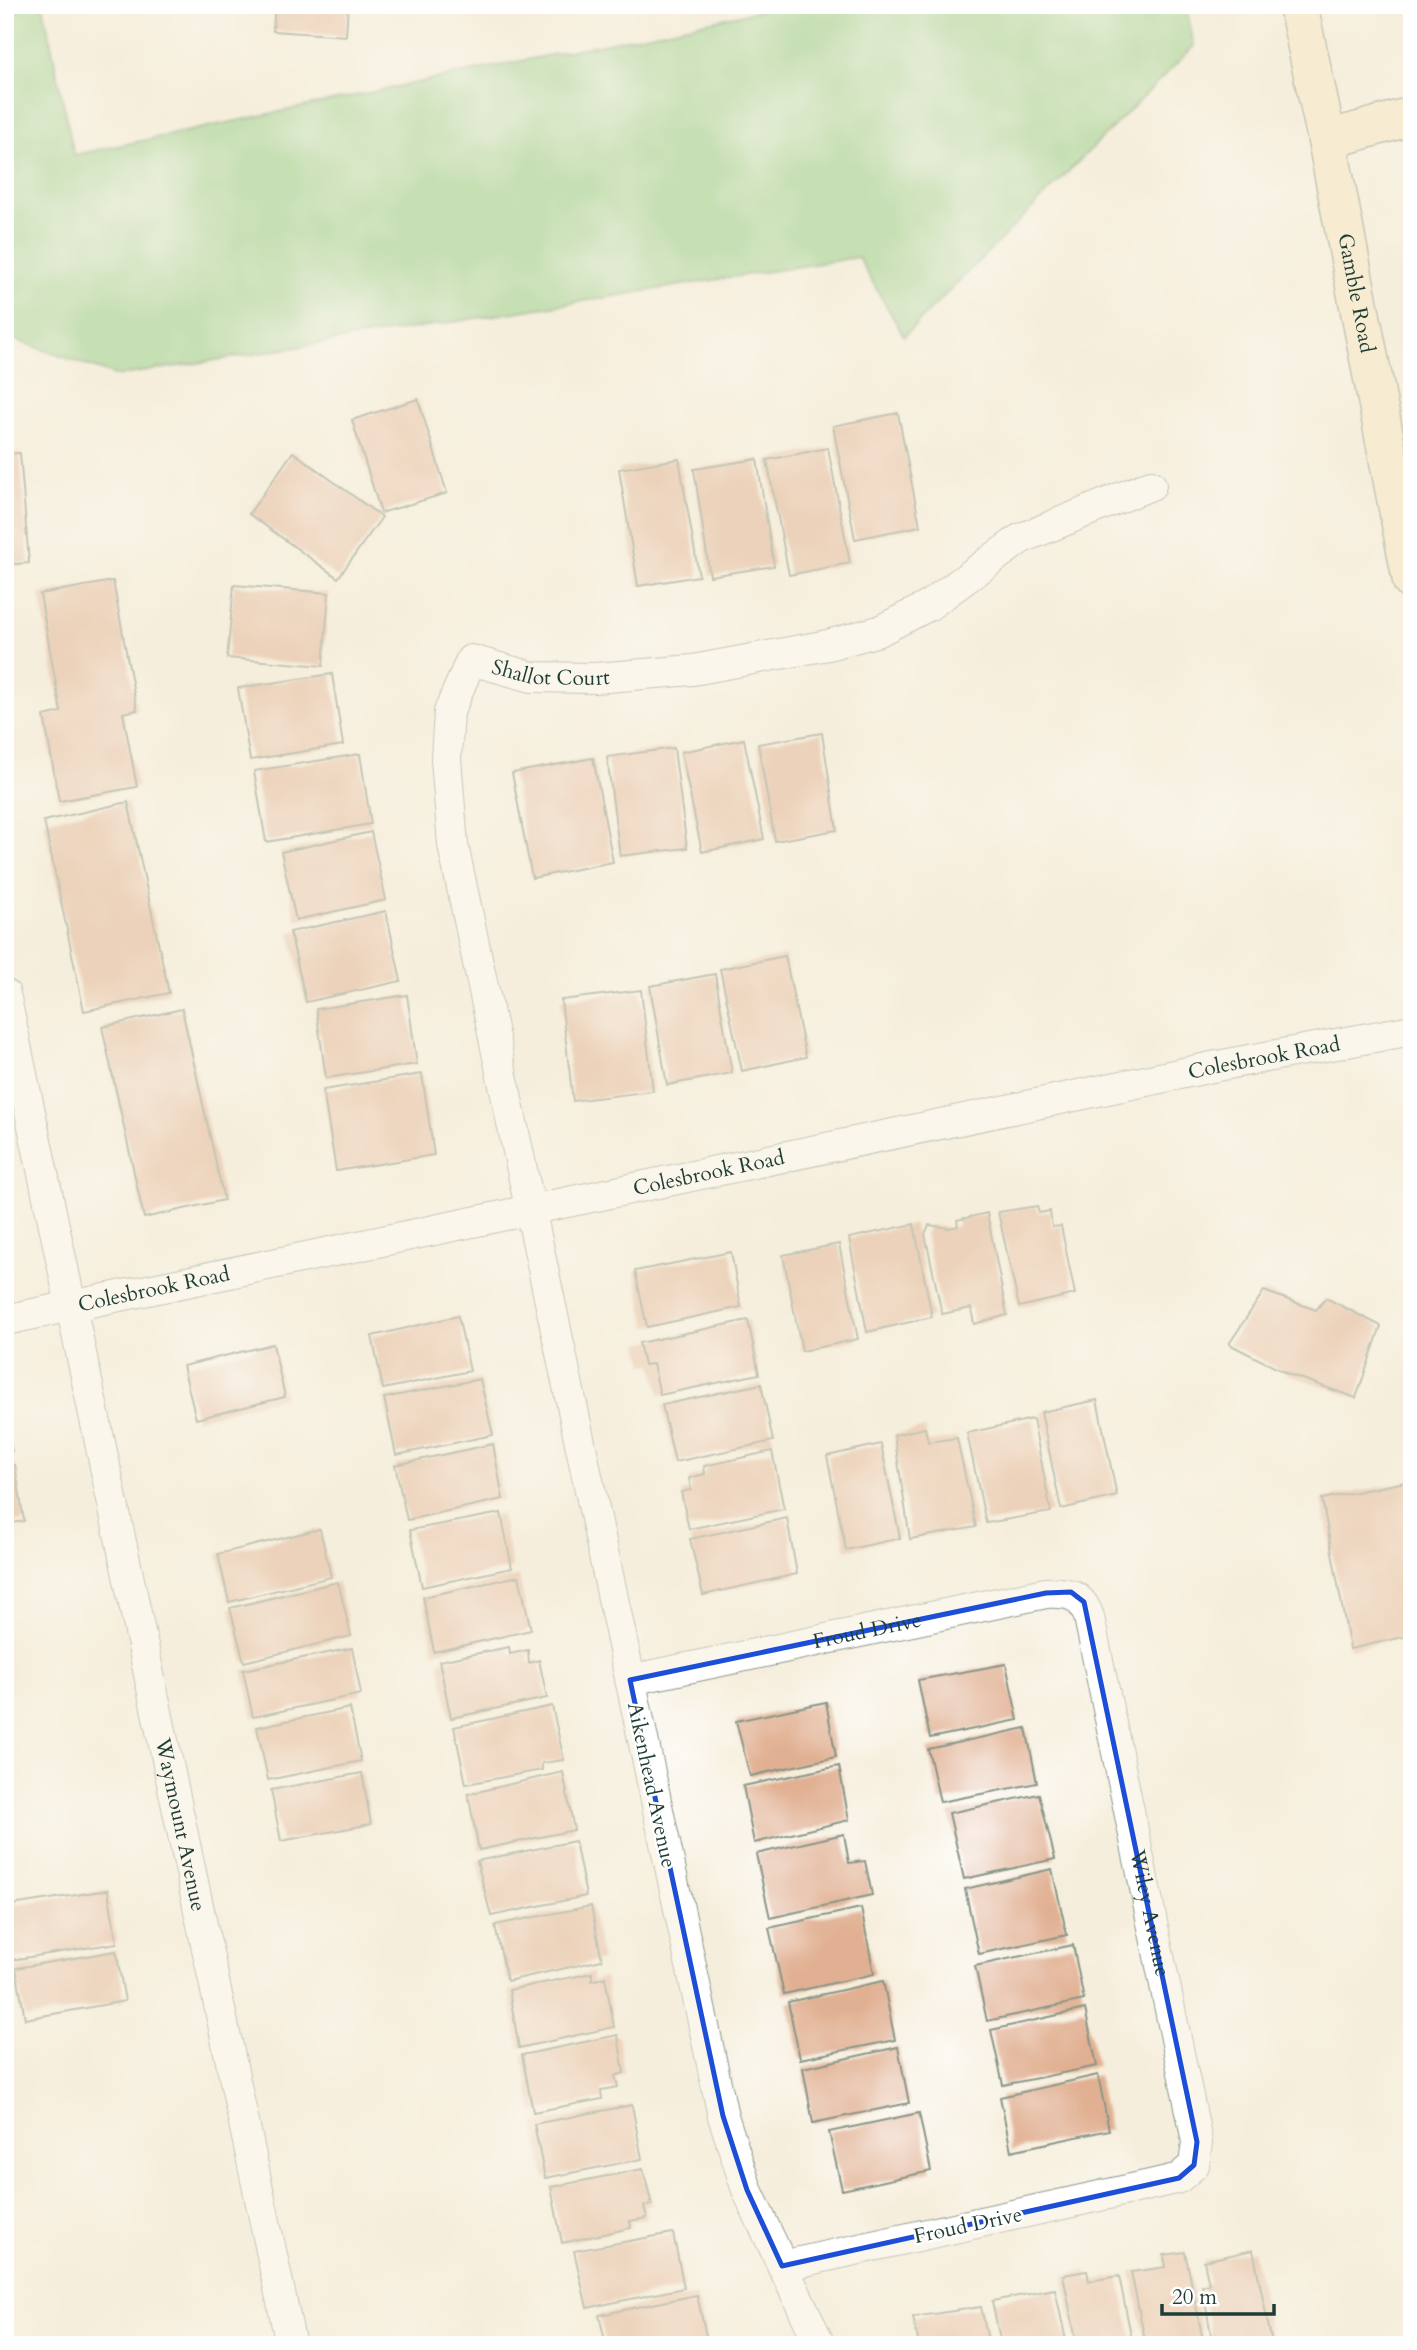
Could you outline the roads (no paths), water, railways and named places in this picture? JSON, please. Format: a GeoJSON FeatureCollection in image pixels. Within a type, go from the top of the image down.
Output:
{"type":"FeatureCollection","features":[{"type":"Feature","properties":{"kind":"main road","name":"Gamble Road"},"geometry":{"type":"LineString","coordinates":[[1298,5],[1327,140],[1412,581]]}},
{"type":"Feature","properties":{"kind":"main road"},"geometry":{"type":"LineString","coordinates":[[1327,140],[1412,117]]}},
{"type":"Feature","properties":{"kind":"street","name":"Shallot Court"},"geometry":{"type":"LineString","coordinates":[[532,1209],[453,845],[446,759],[449,712],[471,660],[532,677],[595,678],[693,670],[828,645],[879,631],[928,606],[1020,539],[1151,485]]}},
{"type":"Feature","properties":{"kind":"street","name":"Waymount Avenue"},"geometry":{"type":"LineString","coordinates":[[5,994],[291,2345]]}},
{"type":"Feature","properties":{"kind":"street","name":"Colesbrook Road"},"geometry":{"type":"LineString","coordinates":[[5,1320],[1217,1066],[1412,1030]]}},
{"type":"Feature","properties":{"kind":"street","name":"Aikenhead Avenue"},"geometry":{"type":"LineString","coordinates":[[532,1209],[723,2116],[747,2190],[820,2345]]}},
{"type":"Feature","properties":{"kind":"street","name":"Froud Drive"},"geometry":{"type":"LineString","coordinates":[[630,1680],[1046,1593],[1071,1592],[1084,1602],[1089,1617]]}},
{"type":"Feature","properties":{"kind":"street","name":"Wiley Avenue"},"geometry":{"type":"LineString","coordinates":[[1089,1617],[1197,2142],[1194,2165],[1179,2178],[1154,2184]]}},
{"type":"Feature","properties":{"kind":"street","name":"Froud Drive"},"geometry":{"type":"LineString","coordinates":[[782,2266],[1154,2184]]}}]}
